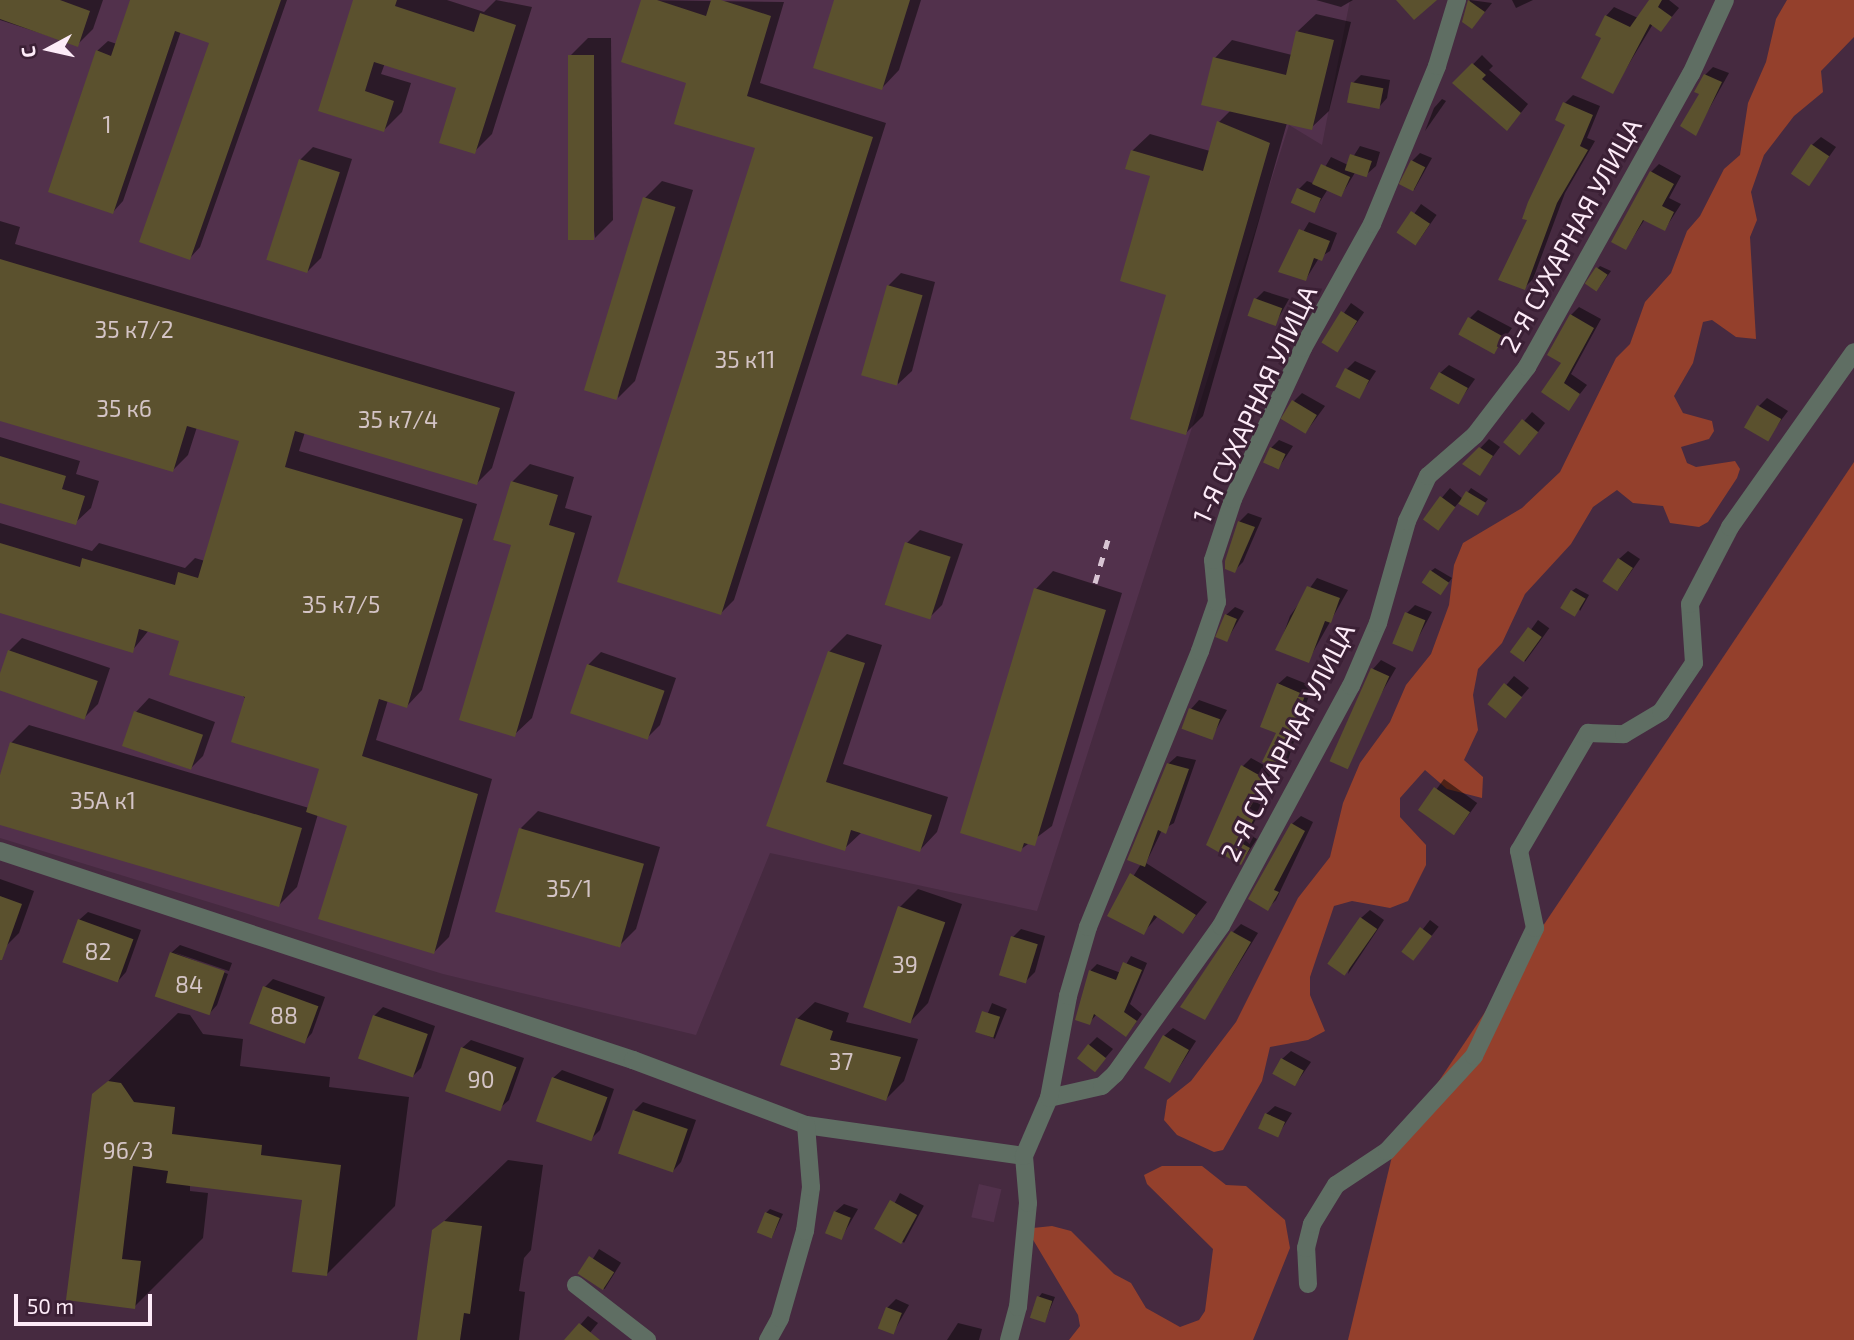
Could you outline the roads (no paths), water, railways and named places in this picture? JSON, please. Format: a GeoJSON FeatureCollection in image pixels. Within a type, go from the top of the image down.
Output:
{"type":"FeatureCollection","features":[{"type":"Feature","properties":{"kind":"street","name":"1-Я СУХАРНАЯ УЛИЦА"},"geometry":{"type":"LineString","coordinates":[[1024,1156],[1049,1098],[1068,996],[1088,927],[1178,711],[1217,602],[1213,560],[1233,499],[1303,348],[1372,224],[1437,66],[1457,0]]}},
{"type":"Feature","properties":{"kind":"street","name":"2-Я СУХАРНАЯ УЛИЦА"},"geometry":{"type":"LineString","coordinates":[[1049,1098],[1089,1091],[1115,1074],[1221,926],[1352,686],[1378,624],[1407,521],[1428,476],[1475,435],[1527,367],[1691,74],[1725,0]]}},
{"type":"Feature","properties":{"kind":"street"},"geometry":{"type":"LineString","coordinates":[[1308,1284],[1306,1248],[1312,1224],[1336,1185],[1387,1151],[1480,1045],[1535,928],[1518,851],[1588,733],[1625,734],[1661,712],[1688,672],[1694,663],[1690,604],[1695,593],[1730,527],[1854,352]]}},
{"type":"Feature","properties":{"kind":"street"},"geometry":{"type":"LineString","coordinates":[[0,851],[594,1046],[806,1125],[1024,1156],[1028,1203],[1018,1307],[1009,1340]]}},
{"type":"Feature","properties":{"kind":"street"},"geometry":{"type":"LineString","coordinates":[[768,1340],[780,1318],[806,1231],[810,1187],[806,1125]]}},
{"type":"Feature","properties":{"kind":"street"},"geometry":{"type":"LineString","coordinates":[[576,1285],[647,1340]]}},
{"type":"Feature","properties":{"kind":"railway"},"geometry":{"type":"LineString","coordinates":[[1095,583],[1109,536]]}}]}
